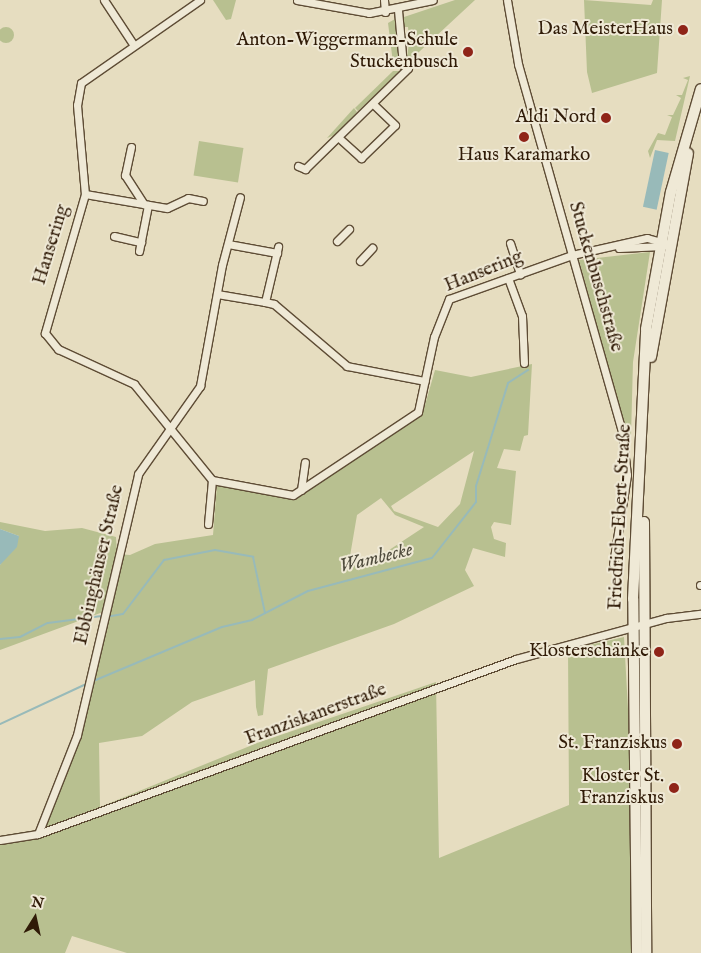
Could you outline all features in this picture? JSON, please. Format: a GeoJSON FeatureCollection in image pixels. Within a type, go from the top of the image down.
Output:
{"type":"FeatureCollection","features":[{"type":"Feature","properties":{"kind":"main road","name":"Friedrich-Ebert-Straße"},"geometry":{"type":"LineString","coordinates":[[637,953],[639,624],[646,329],[662,244],[701,89]]}},
{"type":"Feature","properties":{"kind":"main road","name":"Friedrich-Ebert-Straße"},"geometry":{"type":"LineString","coordinates":[[662,244],[701,111]]}},
{"type":"Feature","properties":{"kind":"main road","name":"Friedrich-Ebert-Straße"},"geometry":{"type":"LineString","coordinates":[[639,624],[646,953]]}},
{"type":"Feature","properties":{"kind":"street"},"geometry":{"type":"LineString","coordinates":[[104,0],[134,44]]}},
{"type":"Feature","properties":{"kind":"street","name":"Hansering"},"geometry":{"type":"LineString","coordinates":[[200,0],[88,76],[78,90],[84,194],[47,319],[46,339],[134,384],[212,480],[293,495],[415,416],[444,305],[458,295],[572,255],[607,248],[662,244]]}},
{"type":"Feature","properties":{"kind":"street"},"geometry":{"type":"LineString","coordinates":[[297,0],[386,12],[433,0]]}},
{"type":"Feature","properties":{"kind":"street"},"geometry":{"type":"LineString","coordinates":[[384,0],[386,12]]}},
{"type":"Feature","properties":{"kind":"street","name":"Stuckenbuschstraße"},"geometry":{"type":"LineString","coordinates":[[507,0],[518,64],[626,456],[619,543],[613,564]]}},
{"type":"Feature","properties":{"kind":"street"},"geometry":{"type":"LineString","coordinates":[[298,166],[306,169],[340,138],[408,68],[403,64],[398,10]]}},
{"type":"Feature","properties":{"kind":"street"},"geometry":{"type":"LineString","coordinates":[[340,138],[361,158],[395,125],[373,104]]}},
{"type":"Feature","properties":{"kind":"street"},"geometry":{"type":"LineString","coordinates":[[131,147],[125,175],[146,205],[139,251]]}},
{"type":"Feature","properties":{"kind":"street"},"geometry":{"type":"LineString","coordinates":[[84,194],[167,208],[188,198],[203,200]]}},
{"type":"Feature","properties":{"kind":"street","name":"Ebbinghäuser Straße"},"geometry":{"type":"LineString","coordinates":[[38,834],[70,756],[90,683],[138,474],[171,430],[200,386],[217,294],[240,198]]}},
{"type":"Feature","properties":{"kind":"street"},"geometry":{"type":"LineString","coordinates":[[337,242],[349,229]]}},
{"type":"Feature","properties":{"kind":"street"},"geometry":{"type":"LineString","coordinates":[[114,236],[141,242]]}},
{"type":"Feature","properties":{"kind":"street"},"geometry":{"type":"LineString","coordinates":[[510,243],[520,274]]}},
{"type":"Feature","properties":{"kind":"street"},"geometry":{"type":"LineString","coordinates":[[228,244],[278,250],[265,302]]}},
{"type":"Feature","properties":{"kind":"street"},"geometry":{"type":"LineString","coordinates":[[360,261],[372,248]]}},
{"type":"Feature","properties":{"kind":"street"},"geometry":{"type":"LineString","coordinates":[[508,278],[522,316],[524,364]]}},
{"type":"Feature","properties":{"kind":"street"},"geometry":{"type":"LineString","coordinates":[[217,294],[274,304],[347,366],[425,381]]}},
{"type":"Feature","properties":{"kind":"street"},"geometry":{"type":"LineString","coordinates":[[301,490],[305,462]]}},
{"type":"Feature","properties":{"kind":"street"},"geometry":{"type":"LineString","coordinates":[[208,524],[212,480]]}},
{"type":"Feature","properties":{"kind":"street","name":"Franziskanerstraße"},"geometry":{"type":"LineString","coordinates":[[0,841],[38,834],[486,670],[639,624],[701,614]]}},
{"type":"Feature","properties":{"kind":"green space"},"geometry":{"type":"Polygon","coordinates":[[[213,0],[236,0],[231,19],[226,20],[213,0]]]}},
{"type":"Feature","properties":{"kind":"green space"},"geometry":{"type":"Polygon","coordinates":[[[455,0],[475,0],[406,64],[409,43],[404,43],[409,39],[408,27],[402,27],[401,18],[455,0]]]}},
{"type":"Feature","properties":{"kind":"green space"},"geometry":{"type":"Polygon","coordinates":[[[584,0],[651,5],[653,0],[662,0],[657,73],[592,93],[587,72],[584,0]]]}},
{"type":"Feature","properties":{"kind":"green space"},"geometry":{"type":"Polygon","coordinates":[[[395,19],[400,68],[393,63],[388,23],[395,19]]]}},
{"type":"Feature","properties":{"kind":"green space"},"geometry":{"type":"Polygon","coordinates":[[[3,27],[9,27],[14,32],[12,41],[3,43],[-2,38],[-2,32],[3,27]]]}},
{"type":"Feature","properties":{"kind":"green space"},"geometry":{"type":"Polygon","coordinates":[[[393,71],[400,71],[358,111],[355,108],[393,71]]]}},
{"type":"Feature","properties":{"kind":"green space"},"geometry":{"type":"Polygon","coordinates":[[[690,76],[675,141],[657,140],[650,158],[648,151],[658,133],[665,135],[672,117],[667,115],[673,115],[681,98],[676,95],[682,95],[688,80],[683,78],[690,76]]]}},
{"type":"Feature","properties":{"kind":"green space"},"geometry":{"type":"Polygon","coordinates":[[[354,108],[357,112],[340,133],[327,138],[354,108]]]}},
{"type":"Feature","properties":{"kind":"green space"},"geometry":{"type":"Polygon","coordinates":[[[199,141],[243,148],[238,183],[194,176],[199,141]]]}},
{"type":"Feature","properties":{"kind":"green space"},"geometry":{"type":"Polygon","coordinates":[[[650,252],[633,362],[631,436],[626,434],[579,260],[650,252]]]}},
{"type":"Feature","properties":{"kind":"green space"},"geometry":{"type":"Polygon","coordinates":[[[532,364],[528,435],[524,436],[520,451],[504,449],[497,468],[516,471],[511,525],[494,522],[491,527],[494,539],[506,543],[505,557],[473,548],[465,570],[474,586],[394,624],[268,669],[263,715],[258,716],[255,680],[192,702],[142,736],[99,743],[100,807],[257,743],[436,682],[439,858],[569,805],[568,650],[624,637],[633,799],[631,953],[127,953],[72,936],[65,953],[0,953],[0,836],[36,830],[73,743],[103,612],[0,650],[0,565],[19,536],[0,529],[0,522],[45,531],[82,528],[116,537],[117,554],[130,555],[155,544],[213,535],[217,485],[296,498],[417,419],[423,412],[435,370],[471,377],[532,364]],[[474,451],[391,506],[394,511],[438,527],[460,504],[474,451]],[[381,498],[357,515],[349,562],[377,558],[424,527],[395,515],[381,498]]]}},
{"type":"Feature","properties":{"kind":"water"},"geometry":{"type":"Polygon","coordinates":[[[655,150],[669,153],[657,210],[643,207],[655,150]]]}},
{"type":"Feature","properties":{"kind":"water"},"geometry":{"type":"Polygon","coordinates":[[[0,529],[19,536],[17,547],[0,565],[0,529]]]}},
{"type":"Feature","properties":{"kind":"waterway","name":"Wambecke"},"geometry":{"type":"LineString","coordinates":[[91,682],[222,627],[252,620],[308,591],[432,558],[476,502],[476,486],[508,383],[528,370]]}},
{"type":"Feature","properties":{"kind":"waterway","name":"Wambecke"},"geometry":{"type":"LineString","coordinates":[[106,617],[123,614],[164,560],[215,550],[253,557],[265,613]]}},
{"type":"Feature","properties":{"kind":"waterway","name":"Wambecke"},"geometry":{"type":"LineString","coordinates":[[0,639],[20,637],[48,623],[102,616]]}},
{"type":"Feature","properties":{"kind":"waterway","name":"Wambecke"},"geometry":{"type":"LineString","coordinates":[[0,724],[86,684]]}},
{"type":"Feature","properties":{"kind":"place","name":"Das MeisterHaus"},"geometry":{"type":"Point","coordinates":[683,30]}},
{"type":"Feature","properties":{"kind":"place","name":"Anton-Wiggermann-Schule Stuckenbusch"},"geometry":{"type":"Point","coordinates":[468,52]}},
{"type":"Feature","properties":{"kind":"place","name":"Aldi Nord"},"geometry":{"type":"Point","coordinates":[606,118]}},
{"type":"Feature","properties":{"kind":"place","name":"Haus Karamarko"},"geometry":{"type":"Point","coordinates":[524,137]}},
{"type":"Feature","properties":{"kind":"place","name":"Klosterschänke"},"geometry":{"type":"Point","coordinates":[659,652]}},
{"type":"Feature","properties":{"kind":"place","name":"St. Franziskus"},"geometry":{"type":"Point","coordinates":[677,744]}},
{"type":"Feature","properties":{"kind":"place","name":"Kloster St. Franziskus"},"geometry":{"type":"Point","coordinates":[674,788]}}]}
